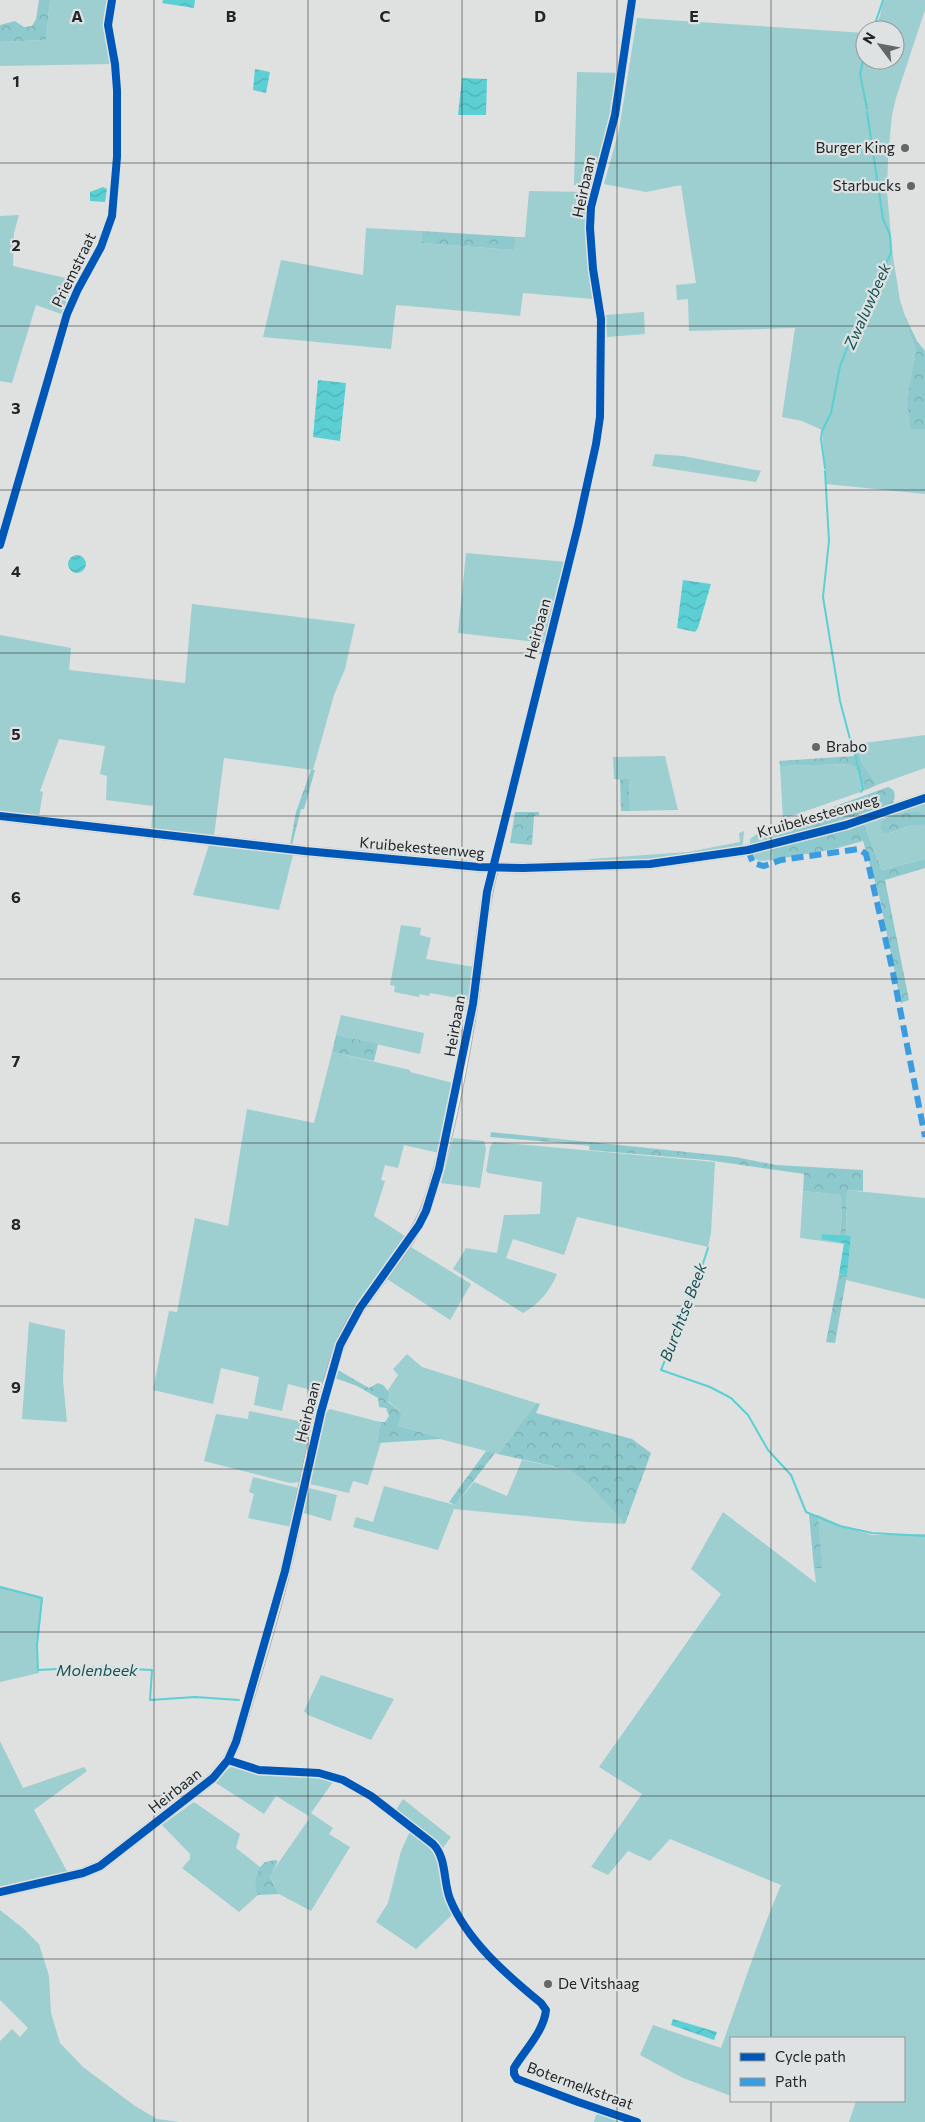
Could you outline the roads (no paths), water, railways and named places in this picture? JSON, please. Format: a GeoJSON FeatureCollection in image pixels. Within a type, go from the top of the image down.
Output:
{"type":"FeatureCollection","features":[{"type":"Feature","properties":{"kind":"street","name":"Priemstraat"},"geometry":{"type":"LineString","coordinates":[[0,545],[67,314],[78,289],[101,247],[112,216],[117,149],[116,73],[108,25],[112,0]]}},
{"type":"Feature","properties":{"kind":"street","name":"Heirbaan"},"geometry":{"type":"LineString","coordinates":[[0,1892],[83,1873],[100,1866],[214,1778],[228,1760],[236,1742],[285,1571],[321,1412],[340,1345],[360,1308],[419,1225],[436,1178],[470,1024],[487,892],[578,526],[596,444],[600,417],[601,319],[593,269],[590,228],[591,207],[615,115],[632,0]]}},
{"type":"Feature","properties":{"kind":"street","name":"Kruibekesteenweg"},"geometry":{"type":"LineString","coordinates":[[0,816],[305,851],[523,868],[650,864],[700,858],[797,839],[846,825],[925,798]]}},
{"type":"Feature","properties":{"kind":"street","name":"Botermelkstraat"},"geometry":{"type":"LineString","coordinates":[[228,1760],[259,1770],[319,1773],[343,1780],[371,1796],[433,1844],[440,1854],[450,1898],[466,1928],[490,1955],[546,2010],[543,2024],[514,2068],[514,2074],[517,2079],[637,2122]]}},
{"type":"Feature","properties":{"kind":"water"},"geometry":{"type":"Polygon","coordinates":[[[163,0],[195,0],[194,8],[162,3],[163,0]]]}},
{"type":"Feature","properties":{"kind":"water"},"geometry":{"type":"Polygon","coordinates":[[[255,69],[270,72],[266,93],[253,90],[255,69]]]}},
{"type":"Feature","properties":{"kind":"water"},"geometry":{"type":"Polygon","coordinates":[[[462,78],[487,79],[486,115],[458,115],[462,78]]]}},
{"type":"Feature","properties":{"kind":"water"},"geometry":{"type":"Polygon","coordinates":[[[103,187],[107,189],[105,202],[90,201],[90,192],[103,187]]]}},
{"type":"Feature","properties":{"kind":"water"},"geometry":{"type":"Polygon","coordinates":[[[318,380],[346,383],[340,441],[313,437],[318,380]]]}},
{"type":"Feature","properties":{"kind":"water"},"geometry":{"type":"Polygon","coordinates":[[[77,555],[83,558],[86,564],[83,570],[77,573],[71,570],[68,564],[71,558],[77,555]]]}},
{"type":"Feature","properties":{"kind":"water"},"geometry":{"type":"Polygon","coordinates":[[[683,580],[711,584],[698,628],[695,632],[677,628],[683,580]]]}},
{"type":"Feature","properties":{"kind":"water"},"geometry":{"type":"Polygon","coordinates":[[[822,1234],[851,1236],[847,1275],[839,1274],[844,1243],[821,1239],[822,1234]]]}},
{"type":"Feature","properties":{"kind":"water"},"geometry":{"type":"Polygon","coordinates":[[[673,2019],[717,2032],[714,2040],[671,2025],[673,2019]]]}},
{"type":"Feature","properties":{"kind":"waterway","name":"Zwaluwbeek"},"geometry":{"type":"LineString","coordinates":[[876,20],[883,0]]}},
{"type":"Feature","properties":{"kind":"waterway","name":"Zwaluwbeek"},"geometry":{"type":"LineString","coordinates":[[861,70],[860,74],[867,109]]}},
{"type":"Feature","properties":{"kind":"waterway","name":"Zwaluwbeek"},"geometry":{"type":"LineString","coordinates":[[825,468],[821,439],[822,431],[831,413],[840,366],[855,328],[891,253],[890,235],[883,219],[867,112]]}},
{"type":"Feature","properties":{"kind":"waterway","name":"Zwaluwbeek"},"geometry":{"type":"LineString","coordinates":[[825,471],[829,541],[823,597],[840,701],[854,749],[863,789],[861,792]]}},
{"type":"Feature","properties":{"kind":"waterway","name":"Burchtse Beek"},"geometry":{"type":"LineString","coordinates":[[708,1248],[695,1288],[661,1370],[710,1387],[731,1398],[748,1415],[768,1450],[791,1475],[806,1512],[840,1526],[872,1533],[925,1536]]}},
{"type":"Feature","properties":{"kind":"waterway","name":"Molenbeek"},"geometry":{"type":"LineString","coordinates":[[0,1587],[42,1598],[37,1644],[38,1670],[94,1667],[152,1670],[150,1700],[195,1697],[239,1700]]}},
{"type":"Feature","properties":{"kind":"place","name":"Burger King"},"geometry":{"type":"Point","coordinates":[905,148]}},
{"type":"Feature","properties":{"kind":"place","name":"Starbucks"},"geometry":{"type":"Point","coordinates":[911,186]}},
{"type":"Feature","properties":{"kind":"place","name":"Brabo"},"geometry":{"type":"Point","coordinates":[816,747]}},
{"type":"Feature","properties":{"kind":"place","name":"De Vitshaag"},"geometry":{"type":"Point","coordinates":[548,1984]}}]}
